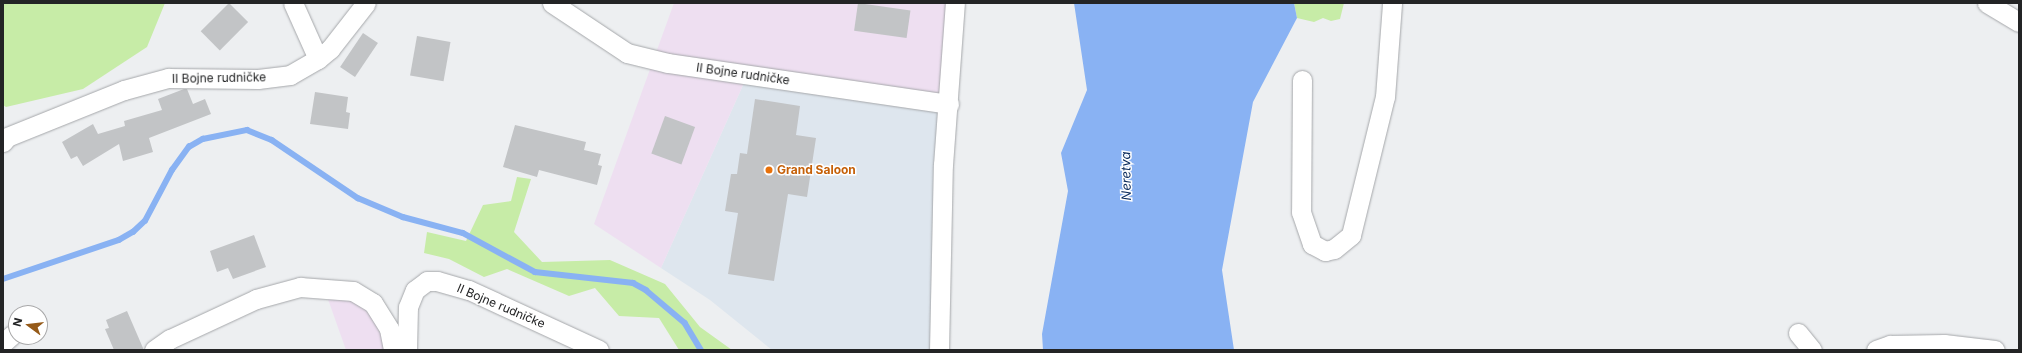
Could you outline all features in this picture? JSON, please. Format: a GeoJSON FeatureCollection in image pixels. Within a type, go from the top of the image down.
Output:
{"type":"FeatureCollection","features":[{"type":"Feature","properties":{"kind":"street"},"geometry":{"type":"LineString","coordinates":[[293,3],[318,59]]}},
{"type":"Feature","properties":{"kind":"street","name":"II Bojne rudničke"},"geometry":{"type":"LineString","coordinates":[[4,137],[124,90],[168,78],[258,79],[290,74],[318,59],[330,49],[366,3]]}},
{"type":"Feature","properties":{"kind":"street","name":"II Bojne rudničke"},"geometry":{"type":"LineString","coordinates":[[552,3],[627,53],[668,63],[949,104]]}},
{"type":"Feature","properties":{"kind":"street"},"geometry":{"type":"LineString","coordinates":[[938,350],[943,165],[949,104],[955,3]]}},
{"type":"Feature","properties":{"kind":"street"},"geometry":{"type":"LineString","coordinates":[[1302,80],[1301,212],[1312,244],[1325,251],[1334,249],[1351,235],[1384,97],[1392,3]]}},
{"type":"Feature","properties":{"kind":"street"},"geometry":{"type":"LineString","coordinates":[[1987,3],[2019,22]]}},
{"type":"Feature","properties":{"kind":"street","name":"II Bojne rudničke"},"geometry":{"type":"LineString","coordinates":[[407,350],[408,307],[415,290],[428,282],[437,281],[469,290],[599,350]]}},
{"type":"Feature","properties":{"kind":"street"},"geometry":{"type":"LineString","coordinates":[[154,350],[170,339],[256,299],[300,287],[353,291],[373,303],[389,329],[393,350]]}},
{"type":"Feature","properties":{"kind":"street"},"geometry":{"type":"LineString","coordinates":[[1798,332],[1812,350]]}},
{"type":"Feature","properties":{"kind":"street"},"geometry":{"type":"LineString","coordinates":[[1876,350],[1890,345],[1944,344],[1995,350]]}},
{"type":"Feature","properties":{"kind":"shaded area"},"geometry":{"type":"Polygon","coordinates":[[[674,3],[955,3],[949,104],[748,74],[661,268],[594,224],[674,3]]]}},
{"type":"Feature","properties":{"kind":"shaded area"},"geometry":{"type":"Polygon","coordinates":[[[748,74],[949,104],[939,350],[772,350],[710,300],[661,268],[748,74]]]}},
{"type":"Feature","properties":{"kind":"shaded area"},"geometry":{"type":"Polygon","coordinates":[[[324,288],[373,303],[393,350],[346,350],[324,288]]]}},
{"type":"Feature","properties":{"kind":"green space"},"geometry":{"type":"Polygon","coordinates":[[[3,3],[165,3],[147,47],[83,89],[6,107],[3,105],[3,3]]]}},
{"type":"Feature","properties":{"kind":"green space"},"geometry":{"type":"Polygon","coordinates":[[[1294,3],[1344,3],[1340,19],[1331,21],[1323,18],[1314,22],[1297,18],[1294,3]]]}},
{"type":"Feature","properties":{"kind":"green space"},"geometry":{"type":"Polygon","coordinates":[[[517,177],[531,179],[514,232],[542,262],[610,260],[665,284],[700,327],[732,350],[679,350],[659,318],[619,316],[595,288],[569,296],[507,269],[484,277],[449,259],[424,253],[427,232],[466,241],[483,205],[511,201],[517,177]]]}},
{"type":"Feature","properties":{"kind":"water","name":"Neretva"},"geometry":{"type":"Polygon","coordinates":[[[1074,3],[1294,3],[1297,18],[1253,102],[1222,270],[1234,350],[1043,350],[1042,334],[1068,191],[1061,153],[1087,90],[1074,3]]]}},
{"type":"Feature","properties":{"kind":"building"},"geometry":{"type":"Polygon","coordinates":[[[229,3],[248,22],[220,50],[201,31],[229,3]]]}},
{"type":"Feature","properties":{"kind":"building"},"geometry":{"type":"Polygon","coordinates":[[[858,3],[910,10],[907,38],[854,31],[858,3]]]}},
{"type":"Feature","properties":{"kind":"building"},"geometry":{"type":"Polygon","coordinates":[[[363,33],[378,43],[355,77],[340,67],[363,33]]]}},
{"type":"Feature","properties":{"kind":"building"},"geometry":{"type":"Polygon","coordinates":[[[417,36],[450,42],[444,81],[410,75],[417,36]]]}},
{"type":"Feature","properties":{"kind":"building"},"geometry":{"type":"Polygon","coordinates":[[[187,89],[193,104],[205,99],[211,114],[149,138],[153,152],[123,161],[119,144],[83,166],[77,156],[71,159],[62,142],[93,124],[98,134],[125,126],[124,121],[162,110],[158,99],[187,89]]]}},
{"type":"Feature","properties":{"kind":"building"},"geometry":{"type":"Polygon","coordinates":[[[315,92],[348,97],[346,112],[350,113],[348,129],[310,124],[315,92]]]}},
{"type":"Feature","properties":{"kind":"building"},"geometry":{"type":"Polygon","coordinates":[[[755,99],[800,106],[796,135],[816,138],[807,197],[788,194],[774,281],[728,274],[738,213],[725,211],[731,174],[737,174],[740,153],[747,154],[755,99]]]}},
{"type":"Feature","properties":{"kind":"building"},"geometry":{"type":"Polygon","coordinates":[[[665,116],[695,127],[681,165],[651,154],[665,116]]]}},
{"type":"Feature","properties":{"kind":"building"},"geometry":{"type":"Polygon","coordinates":[[[515,125],[586,142],[584,150],[601,154],[598,165],[602,166],[597,185],[539,170],[537,177],[503,167],[515,125]]]}},
{"type":"Feature","properties":{"kind":"building"},"geometry":{"type":"Polygon","coordinates":[[[254,235],[266,267],[233,279],[228,268],[217,272],[210,251],[254,235]]]}},
{"type":"Feature","properties":{"kind":"building"},"geometry":{"type":"Polygon","coordinates":[[[127,311],[143,350],[114,350],[105,329],[109,328],[106,320],[127,311]]]}},
{"type":"Feature","properties":{"kind":"waterway"},"geometry":{"type":"LineString","coordinates":[[3,279],[119,240],[133,232],[145,221],[172,170],[189,147],[203,139],[247,130],[272,140],[358,198],[403,217],[463,233],[535,272],[633,283],[646,290],[685,323],[701,350]]}},
{"type":"Feature","properties":{"kind":"place","name":"Grand Saloon"},"geometry":{"type":"Point","coordinates":[769,170]}}]}
